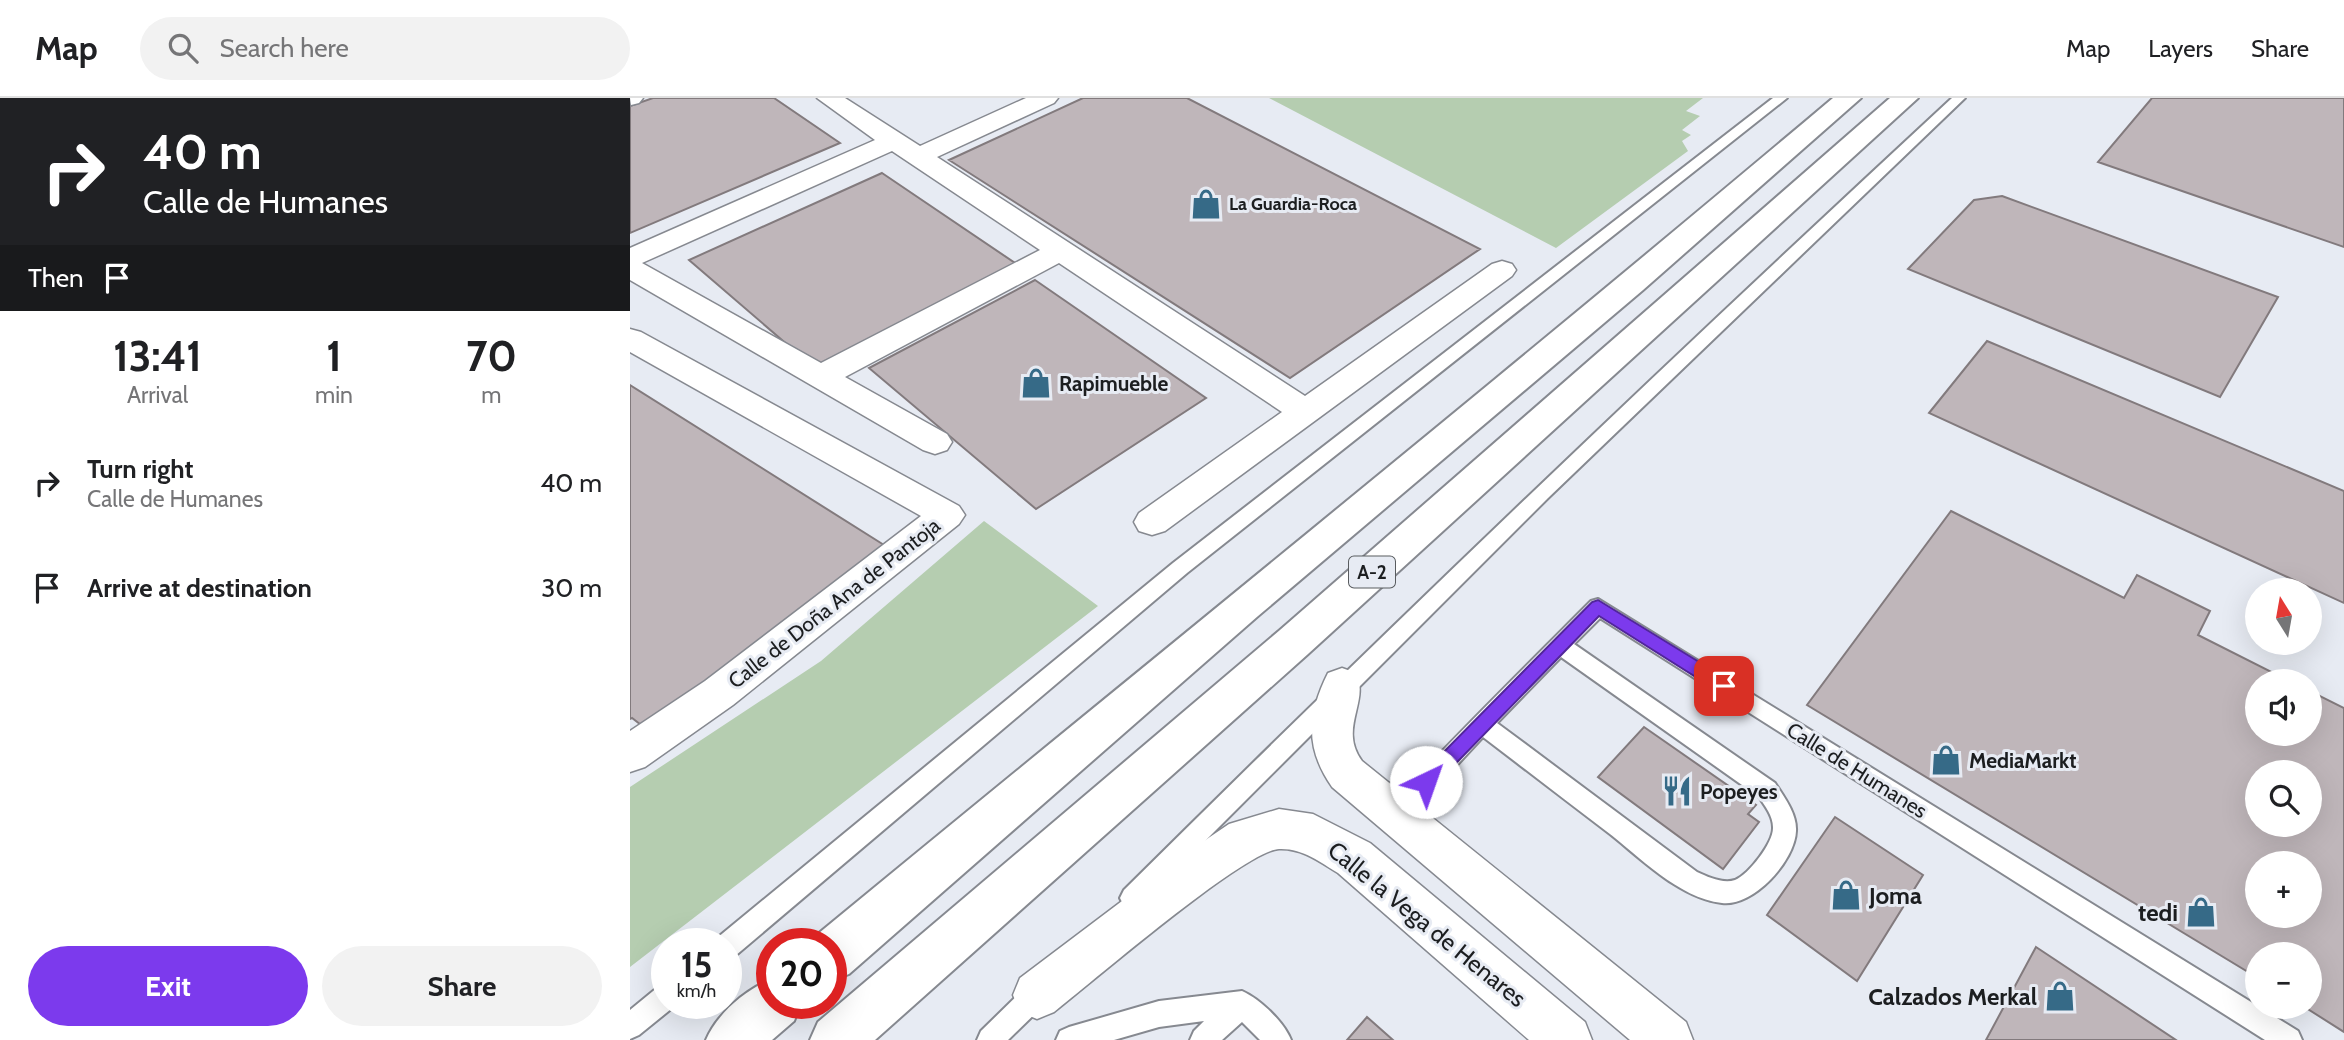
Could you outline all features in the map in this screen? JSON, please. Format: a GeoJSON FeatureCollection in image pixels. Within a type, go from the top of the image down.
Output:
{"type":"FeatureCollection","features":[{"type":"Feature","properties":{"kind":"highway","name":"A-2"},"geometry":{"type":"LineString","coordinates":[[847,942],[1244,605],[1632,283],[1848,98]]}},
{"type":"Feature","properties":{"kind":"highway","name":"A-2"},"geometry":{"type":"LineString","coordinates":[[836,1040],[1294,642],[1905,98]]}},
{"type":"Feature","properties":{"kind":"highway"},"geometry":{"type":"LineString","coordinates":[[732,1040],[757,1019]]}},
{"type":"Feature","properties":{"kind":"street"},"geometry":{"type":"LineString","coordinates":[[919,156],[1046,98]]}},
{"type":"Feature","properties":{"kind":"street"},"geometry":{"type":"LineString","coordinates":[[847,101],[919,156],[1306,412]]}},
{"type":"Feature","properties":{"kind":"street"},"geometry":{"type":"LineString","coordinates":[[630,258],[895,139]]}},
{"type":"Feature","properties":{"kind":"street"},"geometry":{"type":"LineString","coordinates":[[820,377],[1062,250]]}},
{"type":"Feature","properties":{"kind":"street"},"geometry":{"type":"LineString","coordinates":[[630,268],[935,442]]}},
{"type":"Feature","properties":{"kind":"street"},"geometry":{"type":"LineString","coordinates":[[1152,522],[1502,270]]}},
{"type":"Feature","properties":{"kind":"street","name":"Calle de Doña Ana de Pantoja"},"geometry":{"type":"LineString","coordinates":[[630,339],[947,515],[719,693],[630,754]]}},
{"type":"Feature","properties":{"kind":"street"},"geometry":{"type":"LineString","coordinates":[[1342,685],[1329,736],[1335,759],[1348,774],[1668,1040]]}},
{"type":"Feature","properties":{"kind":"street","name":"Calle la Vega de Henares"},"geometry":{"type":"LineString","coordinates":[[1037,995],[1195,873],[1245,839],[1279,829],[1313,834],[1354,858],[1567,1040]]}},
{"type":"Feature","properties":{"kind":"lane"},"geometry":{"type":"LineString","coordinates":[[742,934],[1180,568],[1781,98]]}},
{"type":"Feature","properties":{"kind":"lane"},"geometry":{"type":"LineString","coordinates":[[990,1040],[1342,685],[1719,321],[1959,98]]}},
{"type":"Feature","properties":{"kind":"lane","name":"Calle de Humanes"},"geometry":{"type":"LineString","coordinates":[[1397,814],[1598,607],[2290,1040]]}},
{"type":"Feature","properties":{"kind":"lane"},"geometry":{"type":"LineString","coordinates":[[1482,724],[1689,880],[1717,892],[1738,891],[1757,878],[1782,847],[1786,826],[1778,807],[1766,790],[1559,645]]}},
{"type":"Feature","properties":{"kind":"lane"},"geometry":{"type":"LineString","coordinates":[[1069,1040],[1159,1014],[1242,1004]]}},
{"type":"Feature","properties":{"kind":"lane"},"geometry":{"type":"LineString","coordinates":[[1203,1040],[1242,1004]]}},
{"type":"Feature","properties":{"kind":"lane"},"geometry":{"type":"LineString","coordinates":[[1242,1004],[1278,1040]]}},
{"type":"Feature","properties":{"kind":"lane"},"geometry":{"type":"LineString","coordinates":[[630,1026],[651,1009]]}},
{"type":"Feature","properties":{"kind":"green space"},"geometry":{"type":"Polygon","coordinates":[[[1269,98],[1703,98],[1686,111],[1700,116],[1682,130],[1691,135],[1682,141],[1688,151],[1556,248],[1269,98]]]}},
{"type":"Feature","properties":{"kind":"green space"},"geometry":{"type":"Polygon","coordinates":[[[984,521],[1098,606],[681,928],[651,928],[651,951],[630,967],[630,787],[821,661],[984,521]]]}},
{"type":"Feature","properties":{"kind":"building"},"geometry":{"type":"Polygon","coordinates":[[[653,98],[774,98],[840,143],[630,233],[630,106],[653,98]]]}},
{"type":"Feature","properties":{"kind":"building","name":"La Guardia-Roca"},"geometry":{"type":"Polygon","coordinates":[[[1083,98],[1187,98],[1480,249],[1290,378],[949,160],[1083,98]]]}},
{"type":"Feature","properties":{"kind":"building"},"geometry":{"type":"Polygon","coordinates":[[[2152,98],[2344,98],[2344,247],[2098,162],[2152,98]]]}},
{"type":"Feature","properties":{"kind":"building"},"geometry":{"type":"Polygon","coordinates":[[[882,173],[1018,265],[818,371],[689,260],[882,173]]]}},
{"type":"Feature","properties":{"kind":"building"},"geometry":{"type":"Polygon","coordinates":[[[2002,196],[2278,297],[2220,397],[1908,269],[1974,200],[2002,196]]]}},
{"type":"Feature","properties":{"kind":"building","name":"Rapimueble"},"geometry":{"type":"Polygon","coordinates":[[[1035,280],[1206,398],[1036,509],[869,368],[1035,280]]]}},
{"type":"Feature","properties":{"kind":"building"},"geometry":{"type":"Polygon","coordinates":[[[1987,341],[2344,491],[2344,603],[2322,593],[2322,578],[2289,578],[1929,413],[1987,341]]]}},
{"type":"Feature","properties":{"kind":"building"},"geometry":{"type":"Polygon","coordinates":[[[630,385],[884,545],[645,728],[630,719],[630,385]]]}},
{"type":"Feature","properties":{"kind":"building"},"geometry":{"type":"Polygon","coordinates":[[[1951,511],[2124,598],[2137,575],[2210,611],[2198,635],[2265,669],[2245,669],[2245,746],[2322,746],[2322,697],[2344,708],[2344,1032],[2322,1018],[2322,942],[2245,942],[2245,970],[1807,705],[1951,511]]]}},
{"type":"Feature","properties":{"kind":"building","name":"Popeyes"},"geometry":{"type":"Polygon","coordinates":[[[1644,727],[1756,805],[1748,814],[1759,822],[1723,869],[1598,777],[1644,727]]]}},
{"type":"Feature","properties":{"kind":"building","name":"Joma"},"geometry":{"type":"Polygon","coordinates":[[[1835,817],[1923,875],[1857,981],[1767,915],[1835,817]]]}},
{"type":"Feature","properties":{"kind":"building","name":"Calzados Merkal"},"geometry":{"type":"Polygon","coordinates":[[[2036,947],[2176,1040],[1986,1040],[2036,947]]]}},
{"type":"Feature","properties":{"kind":"building"},"geometry":{"type":"Polygon","coordinates":[[[1367,1017],[1393,1040],[1347,1040],[1367,1017]]]}},
{"type":"Feature","properties":{"kind":"place","name":"La Guardia-Roca"},"geometry":{"type":"Point","coordinates":[1206,204]}},
{"type":"Feature","properties":{"kind":"place","name":"Rapimueble"},"geometry":{"type":"Point","coordinates":[1036,383]}},
{"type":"Feature","properties":{"kind":"place","name":"MediaMarkt"},"geometry":{"type":"Point","coordinates":[1946,760]}},
{"type":"Feature","properties":{"kind":"place","name":"Popeyes"},"geometry":{"type":"Point","coordinates":[1677,791]}},
{"type":"Feature","properties":{"kind":"place","name":"Joma"},"geometry":{"type":"Point","coordinates":[1846,895]}},
{"type":"Feature","properties":{"kind":"place","name":"tedi"},"geometry":{"type":"Point","coordinates":[2201,912]}},
{"type":"Feature","properties":{"kind":"place","name":"Calzados Merkal"},"geometry":{"type":"Point","coordinates":[2060,996]}},
{"type":"Feature","properties":{"kind":"route"},"geometry":{"type":"LineString","coordinates":[[1426,782],[1598,607],[1724,686]]}}]}
